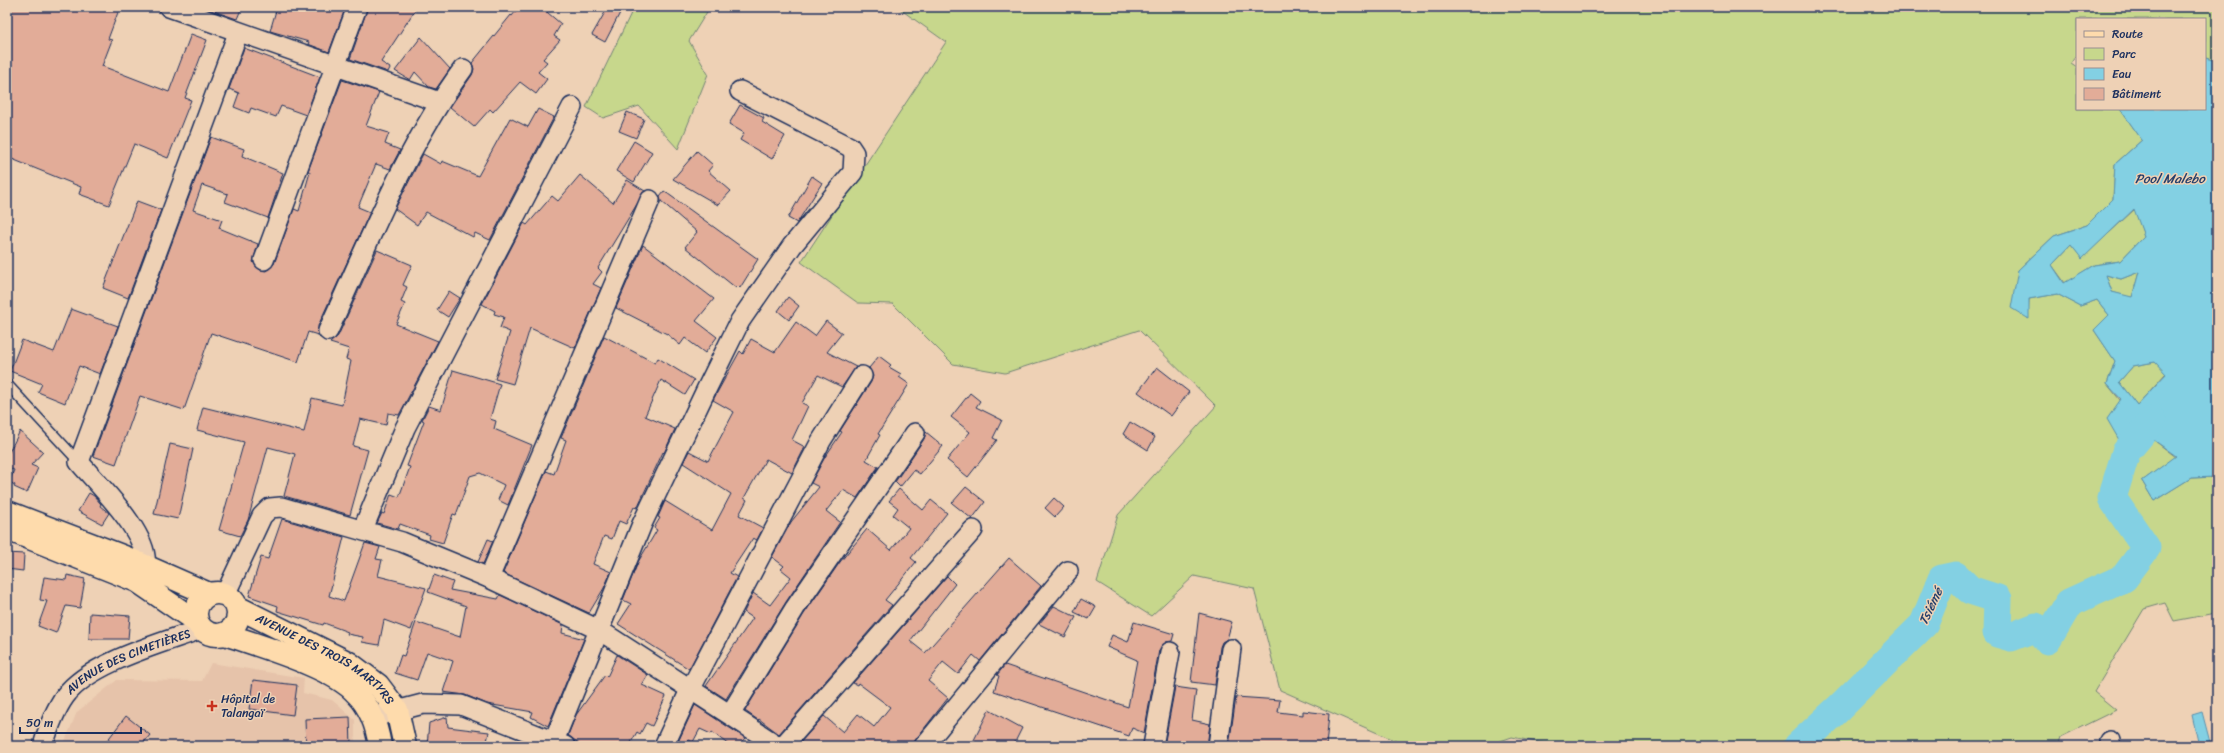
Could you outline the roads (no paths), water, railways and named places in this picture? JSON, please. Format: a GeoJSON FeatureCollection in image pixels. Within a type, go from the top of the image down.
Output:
{"type":"FeatureCollection","features":[{"type":"Feature","properties":{"kind":"main road","name":"AVENUE DES TROIS MARTYRS"},"geometry":{"type":"LineString","coordinates":[[7,512],[141,574],[199,626]]}},
{"type":"Feature","properties":{"kind":"main road","name":"AVENUE DES TROIS MARTYRS"},"geometry":{"type":"LineString","coordinates":[[7,529],[141,574],[224,599],[349,663],[378,685],[397,710],[405,746]]}},
{"type":"Feature","properties":{"kind":"main road"},"geometry":{"type":"LineString","coordinates":[[202,599],[224,599],[238,615],[236,623],[232,630],[225,634],[216,636],[208,634],[199,626],[196,614],[197,606],[202,599]]}},
{"type":"Feature","properties":{"kind":"main road","name":"AVENUE DES TROIS MARTYRS"},"geometry":{"type":"LineString","coordinates":[[225,634],[290,656],[335,677],[357,693],[373,717],[380,746]]}},
{"type":"Feature","properties":{"kind":"street"},"geometry":{"type":"LineString","coordinates":[[169,7],[238,33],[367,75],[439,102]]}},
{"type":"Feature","properties":{"kind":"street"},"geometry":{"type":"LineString","coordinates":[[264,260],[357,7]]}},
{"type":"Feature","properties":{"kind":"street"},"geometry":{"type":"LineString","coordinates":[[141,574],[142,546],[131,523],[79,462],[238,33]]}},
{"type":"Feature","properties":{"kind":"street"},"geometry":{"type":"LineString","coordinates":[[328,331],[414,149],[439,102],[463,69]]}},
{"type":"Feature","properties":{"kind":"street"},"geometry":{"type":"LineString","coordinates":[[373,717],[423,704],[462,705],[557,744],[599,630],[642,524],[740,321],[792,246],[853,172],[854,153],[850,147],[740,91]]}},
{"type":"Feature","properties":{"kind":"street"},"geometry":{"type":"LineString","coordinates":[[363,529],[406,428],[572,107]]}},
{"type":"Feature","properties":{"kind":"street"},"geometry":{"type":"LineString","coordinates":[[490,578],[650,200]]}},
{"type":"Feature","properties":{"kind":"street"},"geometry":{"type":"LineString","coordinates":[[664,746],[691,688],[821,441],[862,376]]}},
{"type":"Feature","properties":{"kind":"street"},"geometry":{"type":"LineString","coordinates":[[730,713],[795,608],[915,433]]}},
{"type":"Feature","properties":{"kind":"street"},"geometry":{"type":"LineString","coordinates":[[224,599],[262,516],[270,508],[281,507],[363,529],[402,542],[490,578],[599,630],[730,713],[778,746]]}},
{"type":"Feature","properties":{"kind":"street"},"geometry":{"type":"LineString","coordinates":[[783,746],[974,530]]}},
{"type":"Feature","properties":{"kind":"street"},"geometry":{"type":"LineString","coordinates":[[924,746],[1068,571]]}},
{"type":"Feature","properties":{"kind":"street","name":"AVENUE DES CIMETIÈRES"},"geometry":{"type":"LineString","coordinates":[[43,746],[48,729],[66,695],[85,678],[114,661],[199,626]]}},
{"type":"Feature","properties":{"kind":"street"},"geometry":{"type":"LineString","coordinates":[[1218,746],[1232,649]]}},
{"type":"Feature","properties":{"kind":"street"},"geometry":{"type":"LineString","coordinates":[[1153,746],[1170,652]]}},
{"type":"Feature","properties":{"kind":"lane"},"geometry":{"type":"LineString","coordinates":[[7,384],[79,462]]}},
{"type":"Feature","properties":{"kind":"water","name":"Pool Malebo"},"geometry":{"type":"Polygon","coordinates":[[[2206,58],[2217,61],[2217,477],[2191,478],[2154,501],[2142,481],[2176,456],[2151,438],[2126,452],[2107,419],[2121,399],[2107,384],[2115,361],[2094,330],[2109,315],[2097,300],[2080,306],[2057,294],[2029,299],[2029,319],[2011,308],[2018,270],[2054,236],[2087,225],[2113,199],[2115,164],[2142,140],[2121,110],[2206,110],[2206,58]],[[2134,209],[2082,259],[2071,245],[2052,265],[2064,283],[2094,265],[2120,261],[2144,236],[2134,209]],[[2139,272],[2121,279],[2106,275],[2112,292],[2132,297],[2139,272]],[[2155,362],[2133,366],[2119,382],[2137,405],[2166,374],[2155,362]]]}},
{"type":"Feature","properties":{"kind":"water"},"geometry":{"type":"Polygon","coordinates":[[[2202,712],[2211,746],[2199,746],[2192,715],[2202,712]]]}},
{"type":"Feature","properties":{"kind":"waterway","name":"Tsiémé"},"geometry":{"type":"LineString","coordinates":[[1798,746],[1838,709],[1924,624],[1942,579],[1956,576],[1970,590],[1998,599],[1997,633],[2011,637],[2036,627],[2047,640],[2069,603],[2124,578],[2146,548],[2112,498],[2126,452],[2152,421]]}},
{"type":"Feature","properties":{"kind":"place","name":"Hôpital de Talangaï"},"geometry":{"type":"Point","coordinates":[212,706]}}]}
